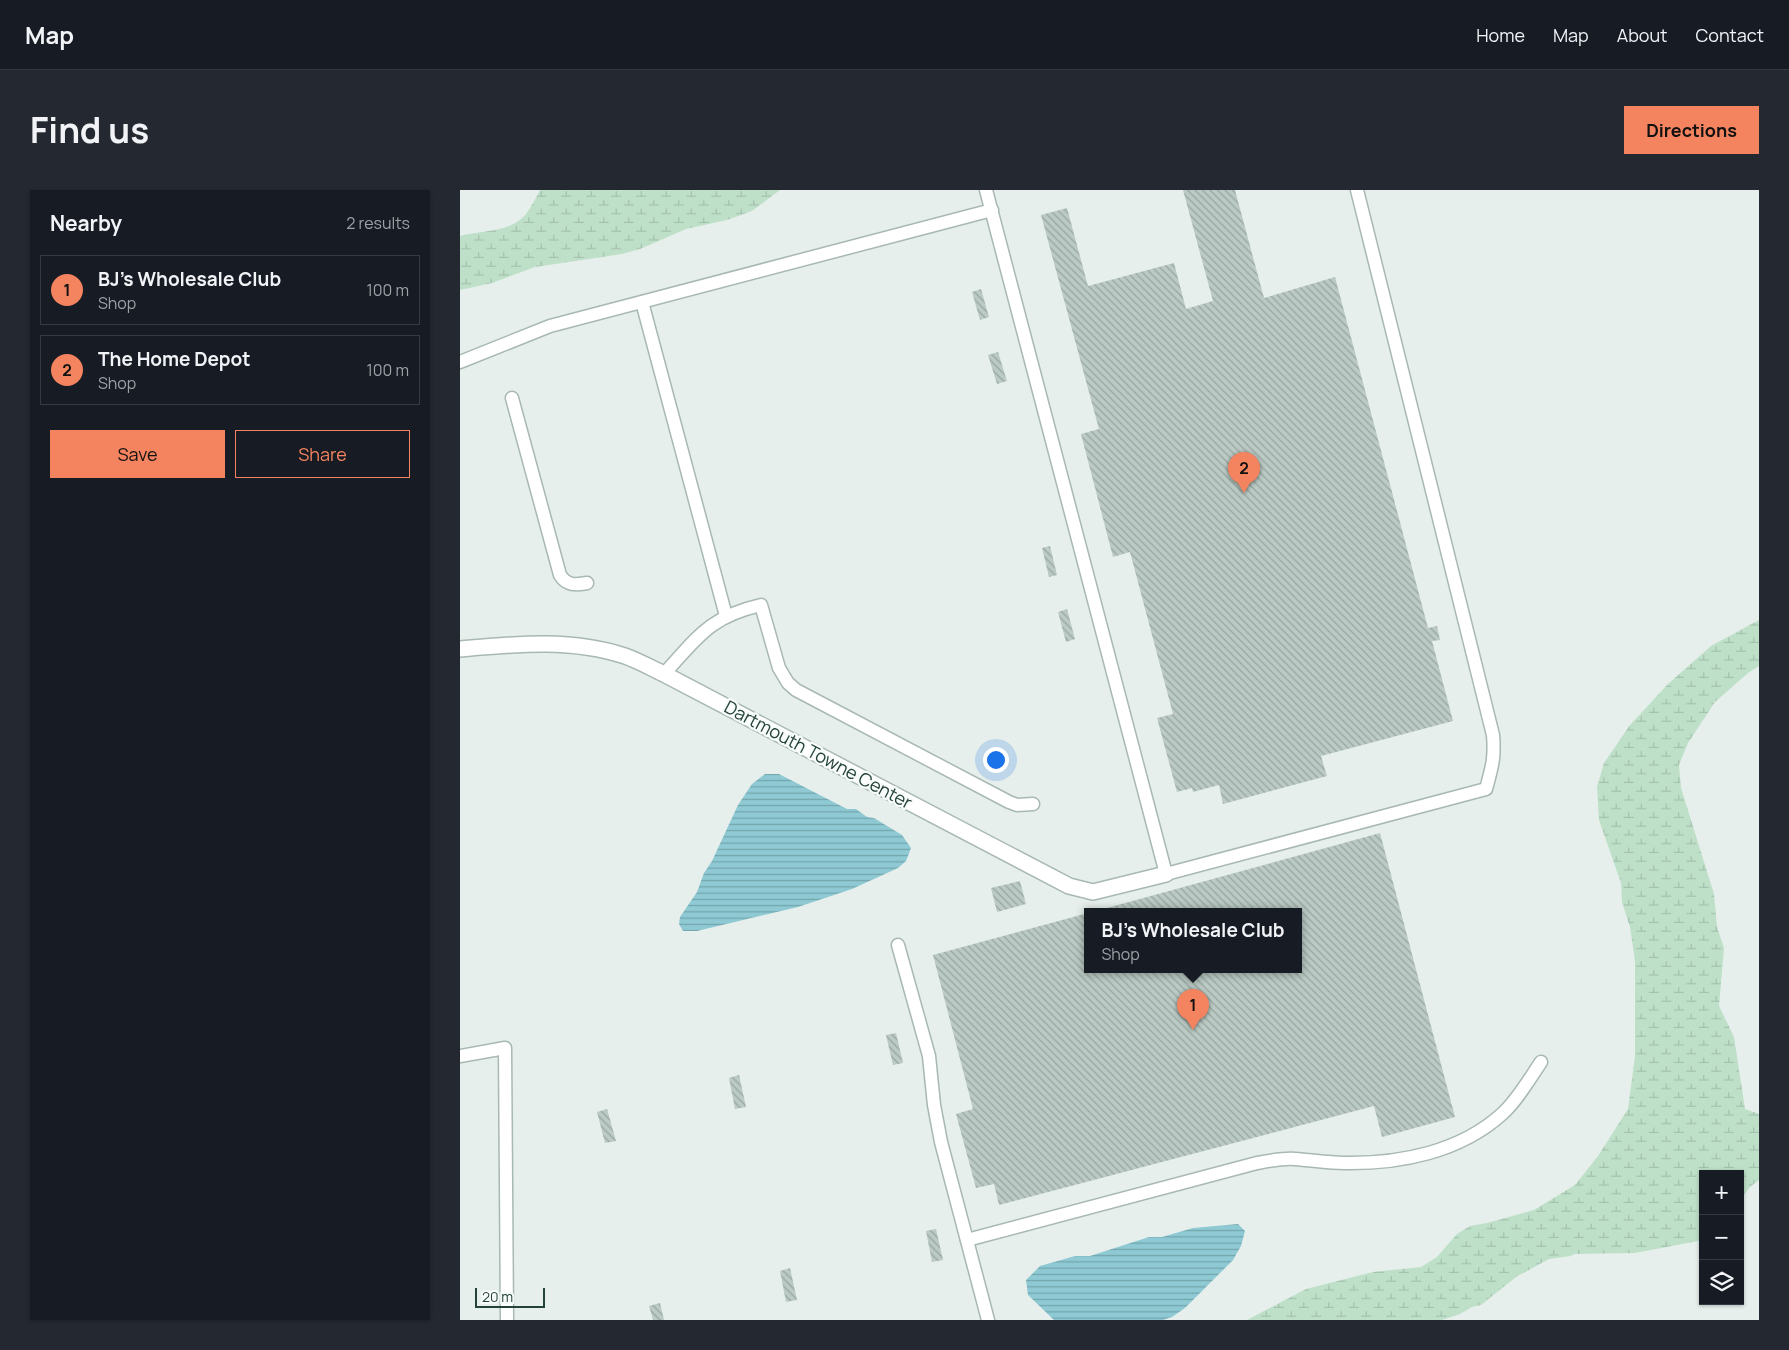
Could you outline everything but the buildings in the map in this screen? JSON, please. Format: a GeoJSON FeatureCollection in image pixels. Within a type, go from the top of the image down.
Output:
{"type":"FeatureCollection","features":[{"type":"Feature","properties":{"kind":"street","name":"Dartmouth Towne Center"},"geometry":{"type":"LineString","coordinates":[[460,649],[543,644],[582,646],[626,656],[664,674],[1069,886],[1093,892],[1166,874]]}},
{"type":"Feature","properties":{"kind":"lane"},"geometry":{"type":"LineString","coordinates":[[986,190],[1166,874],[1486,789],[1491,772],[1495,755],[1494,735],[1357,190]]}},
{"type":"Feature","properties":{"kind":"lane"},"geometry":{"type":"LineString","coordinates":[[460,362],[550,326],[992,210]]}},
{"type":"Feature","properties":{"kind":"lane"},"geometry":{"type":"LineString","coordinates":[[642,302],[726,616]]}},
{"type":"Feature","properties":{"kind":"lane"},"geometry":{"type":"LineString","coordinates":[[512,398],[560,575],[563,580],[573,585],[587,583]]}},
{"type":"Feature","properties":{"kind":"lane"},"geometry":{"type":"LineString","coordinates":[[664,674],[702,632],[726,616],[761,605],[779,668],[788,683],[796,690],[1009,802],[1017,805],[1033,804]]}},
{"type":"Feature","properties":{"kind":"lane"},"geometry":{"type":"LineString","coordinates":[[898,945],[929,1056],[940,1142],[988,1320]]}},
{"type":"Feature","properties":{"kind":"lane"},"geometry":{"type":"LineString","coordinates":[[460,1056],[505,1048],[506,1320]]}},
{"type":"Feature","properties":{"kind":"lane"},"geometry":{"type":"LineString","coordinates":[[967,1240],[1257,1163],[1293,1159],[1371,1163],[1394,1161],[1449,1147],[1468,1138],[1503,1113],[1541,1062]]}},
{"type":"Feature","properties":{"kind":"green space"},"geometry":{"type":"Polygon","coordinates":[[[540,190],[780,190],[752,211],[727,220],[686,229],[640,249],[622,254],[535,267],[492,283],[460,290],[460,236],[512,225],[526,214],[540,190]]]}},
{"type":"Feature","properties":{"kind":"green space"},"geometry":{"type":"Polygon","coordinates":[[[1759,620],[1759,666],[1748,673],[1715,702],[1688,743],[1679,765],[1681,788],[1714,894],[1717,927],[1724,948],[1719,1006],[1734,1037],[1745,1109],[1759,1114],[1759,1180],[1744,1195],[1744,1170],[1699,1170],[1698,1241],[1635,1253],[1574,1254],[1549,1259],[1516,1277],[1481,1305],[1442,1320],[1247,1320],[1306,1289],[1373,1272],[1421,1267],[1437,1257],[1457,1234],[1470,1226],[1534,1210],[1575,1185],[1598,1156],[1628,1109],[1635,1056],[1635,961],[1630,927],[1622,902],[1621,883],[1599,820],[1597,787],[1604,763],[1630,725],[1668,684],[1711,646],[1759,620]]]}},
{"type":"Feature","properties":{"kind":"water"},"geometry":{"type":"Polygon","coordinates":[[[765,774],[779,774],[847,809],[856,809],[867,817],[874,818],[902,835],[911,848],[906,861],[898,868],[852,889],[798,907],[697,931],[683,931],[679,924],[680,917],[697,892],[704,873],[712,861],[738,805],[752,784],[765,774]]]}},
{"type":"Feature","properties":{"kind":"water"},"geometry":{"type":"Polygon","coordinates":[[[1238,1224],[1245,1231],[1241,1246],[1233,1260],[1185,1308],[1172,1317],[1163,1320],[1054,1320],[1028,1295],[1026,1280],[1040,1266],[1075,1256],[1090,1256],[1149,1237],[1162,1237],[1193,1228],[1238,1224]]]}},
{"type":"Feature","properties":{"kind":"place","name":"The Home Depot"},"geometry":{"type":"Point","coordinates":[1244,493]}},
{"type":"Feature","properties":{"kind":"place","name":"BJ's Wholesale Club"},"geometry":{"type":"Point","coordinates":[1193,1030]}}]}
